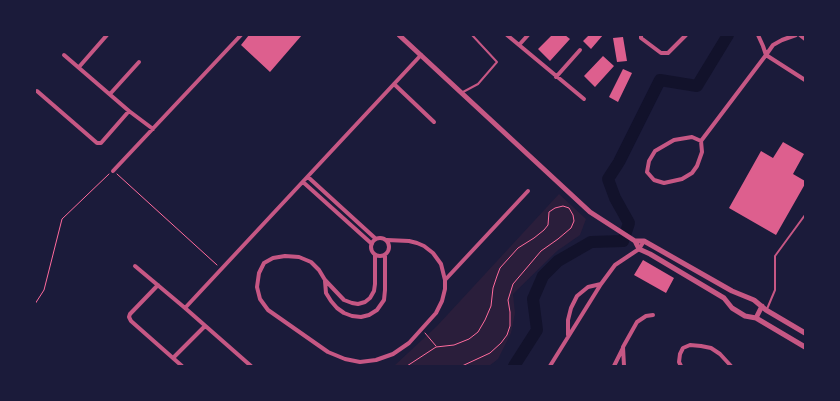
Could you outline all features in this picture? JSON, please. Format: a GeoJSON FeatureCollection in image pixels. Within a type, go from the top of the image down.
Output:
{"type":"FeatureCollection","features":[{"type":"Feature","properties":{"kind":"street"},"geometry":{"type":"LineString","coordinates":[[78,67],[107,35]]}},
{"type":"Feature","properties":{"kind":"street"},"geometry":{"type":"LineString","coordinates":[[113,171],[241,35]]}},
{"type":"Feature","properties":{"kind":"street"},"geometry":{"type":"LineString","coordinates":[[399,35],[590,212],[633,240],[639,249],[724,298],[732,308],[745,316],[756,318],[805,347]]}},
{"type":"Feature","properties":{"kind":"street"},"geometry":{"type":"LineString","coordinates":[[507,35],[584,99]]}},
{"type":"Feature","properties":{"kind":"street"},"geometry":{"type":"LineString","coordinates":[[519,45],[528,35]]}},
{"type":"Feature","properties":{"kind":"street"},"geometry":{"type":"LineString","coordinates":[[640,35],[641,38],[661,53],[668,53],[686,35]]}},
{"type":"Feature","properties":{"kind":"street"},"geometry":{"type":"LineString","coordinates":[[758,35],[766,55],[805,80]]}},
{"type":"Feature","properties":{"kind":"street"},"geometry":{"type":"LineString","coordinates":[[701,141],[692,137],[674,140],[655,151],[649,161],[648,172],[654,180],[664,183],[682,179],[692,173],[697,166],[702,152],[701,141],[773,45],[796,35]]}},
{"type":"Feature","properties":{"kind":"street"},"geometry":{"type":"LineString","coordinates":[[800,35],[805,39]]}},
{"type":"Feature","properties":{"kind":"street"},"geometry":{"type":"LineString","coordinates":[[556,76],[580,50]]}},
{"type":"Feature","properties":{"kind":"street"},"geometry":{"type":"LineString","coordinates":[[64,55],[129,111],[153,129]]}},
{"type":"Feature","properties":{"kind":"street"},"geometry":{"type":"LineString","coordinates":[[185,308],[222,270],[420,55]]}},
{"type":"Feature","properties":{"kind":"street"},"geometry":{"type":"LineString","coordinates":[[110,94],[139,62]]}},
{"type":"Feature","properties":{"kind":"street"},"geometry":{"type":"LineString","coordinates":[[394,84],[434,122]]}},
{"type":"Feature","properties":{"kind":"street"},"geometry":{"type":"LineString","coordinates":[[37,91],[97,143],[101,143],[129,111]]}},
{"type":"Feature","properties":{"kind":"street"},"geometry":{"type":"LineString","coordinates":[[308,177],[376,239]]}},
{"type":"Feature","properties":{"kind":"street"},"geometry":{"type":"LineString","coordinates":[[303,182],[372,244]]}},
{"type":"Feature","properties":{"kind":"street"},"geometry":{"type":"LineString","coordinates":[[445,280],[528,191]]}},
{"type":"Feature","properties":{"kind":"street"},"geometry":{"type":"LineString","coordinates":[[321,198],[326,193]]}},
{"type":"Feature","properties":{"kind":"street"},"geometry":{"type":"LineString","coordinates":[[343,218],[348,213]]}},
{"type":"Feature","properties":{"kind":"street"},"geometry":{"type":"LineString","coordinates":[[375,255],[374,291],[370,298],[365,302],[358,304],[344,300],[325,280],[320,270],[311,262],[299,257],[285,256],[273,258],[264,263],[259,273],[257,287],[260,299],[268,310],[328,352],[345,359],[360,362],[376,360],[393,354],[409,343],[422,330],[436,313],[442,302],[445,280],[441,264],[433,253],[417,243],[381,238],[376,239],[372,244],[371,250],[375,255],[382,257],[385,256]]}},
{"type":"Feature","properties":{"kind":"street"},"geometry":{"type":"LineString","coordinates":[[387,240],[390,247]]}},
{"type":"Feature","properties":{"kind":"street"},"geometry":{"type":"LineString","coordinates":[[633,240],[644,241],[732,291],[754,300],[764,308],[805,333]]}},
{"type":"Feature","properties":{"kind":"street"},"geometry":{"type":"LineString","coordinates":[[325,280],[326,293],[337,308],[352,316],[361,317],[369,315],[378,310],[384,300],[385,256],[390,247],[399,241]]}},
{"type":"Feature","properties":{"kind":"street"},"geometry":{"type":"LineString","coordinates":[[550,366],[601,284],[615,265],[639,249],[644,241]]}},
{"type":"Feature","properties":{"kind":"street"},"geometry":{"type":"LineString","coordinates":[[135,266],[251,366]]}},
{"type":"Feature","properties":{"kind":"street"},"geometry":{"type":"LineString","coordinates":[[568,336],[568,320],[571,308],[577,296],[588,287],[601,284]]}},
{"type":"Feature","properties":{"kind":"street"},"geometry":{"type":"LineString","coordinates":[[158,285],[130,314],[129,317],[131,321],[182,366]]}},
{"type":"Feature","properties":{"kind":"street"},"geometry":{"type":"LineString","coordinates":[[756,318],[764,308]]}},
{"type":"Feature","properties":{"kind":"street"},"geometry":{"type":"LineString","coordinates":[[614,366],[637,322],[646,316],[653,315]]}},
{"type":"Feature","properties":{"kind":"street"},"geometry":{"type":"LineString","coordinates":[[174,358],[205,326]]}},
{"type":"Feature","properties":{"kind":"street"},"geometry":{"type":"LineString","coordinates":[[681,366],[679,362],[680,354],[683,348],[690,345],[711,348],[720,354],[731,366]]}},
{"type":"Feature","properties":{"kind":"street"},"geometry":{"type":"LineString","coordinates":[[624,347],[624,366]]}},
{"type":"Feature","properties":{"kind":"lane"},"geometry":{"type":"LineString","coordinates":[[462,93],[478,84],[497,62],[472,35]]}},
{"type":"Feature","properties":{"kind":"lane"},"geometry":{"type":"LineString","coordinates":[[764,308],[775,290],[775,256],[805,215]]}},
{"type":"Feature","properties":{"kind":"path"},"geometry":{"type":"LineString","coordinates":[[35,304],[44,290],[62,219],[113,171],[222,270]]}},
{"type":"Feature","properties":{"kind":"path"},"geometry":{"type":"LineString","coordinates":[[407,366],[436,347],[454,345],[469,339],[478,332],[485,320],[490,306],[493,288],[500,268],[518,248],[544,230],[548,225],[550,212],[555,208],[562,206],[569,208],[574,220],[571,228],[541,251],[513,284],[508,300],[510,326],[507,335],[501,343],[490,352],[462,366]]}},
{"type":"Feature","properties":{"kind":"path"},"geometry":{"type":"LineString","coordinates":[[422,330],[436,347]]}},
{"type":"Feature","properties":{"kind":"shaded area"},"geometry":{"type":"Polygon","coordinates":[[[559,194],[586,219],[580,235],[557,251],[513,294],[515,313],[511,333],[498,359],[489,366],[394,366],[437,326],[559,194]]]}},
{"type":"Feature","properties":{"kind":"building"},"geometry":{"type":"Polygon","coordinates":[[[249,35],[302,35],[270,72],[241,45],[249,35]]]}},
{"type":"Feature","properties":{"kind":"building"},"geometry":{"type":"Polygon","coordinates":[[[552,35],[565,35],[570,39],[550,61],[538,49],[552,35]]]}},
{"type":"Feature","properties":{"kind":"building"},"geometry":{"type":"Polygon","coordinates":[[[589,35],[603,35],[591,49],[583,41],[589,35]]]}},
{"type":"Feature","properties":{"kind":"building"},"geometry":{"type":"Polygon","coordinates":[[[623,37],[627,61],[617,62],[613,38],[623,37]]]}},
{"type":"Feature","properties":{"kind":"building"},"geometry":{"type":"Polygon","coordinates":[[[603,56],[614,66],[595,87],[584,76],[603,56]]]}},
{"type":"Feature","properties":{"kind":"building"},"geometry":{"type":"Polygon","coordinates":[[[623,69],[632,73],[618,102],[609,97],[623,69]]]}},
{"type":"Feature","properties":{"kind":"building"},"geometry":{"type":"Polygon","coordinates":[[[783,142],[804,154],[793,174],[805,181],[805,184],[776,235],[729,208],[761,151],[773,158],[783,142]]]}},
{"type":"Feature","properties":{"kind":"building"},"geometry":{"type":"Polygon","coordinates":[[[643,260],[674,278],[666,293],[634,275],[643,260]]]}},
{"type":"Feature","properties":{"kind":"waterway"},"geometry":{"type":"LineString","coordinates":[[514,366],[537,330],[533,299],[543,276],[558,261],[591,242],[623,241],[629,223],[615,198],[608,179],[619,162],[660,80],[697,86],[728,35]]}}]}
